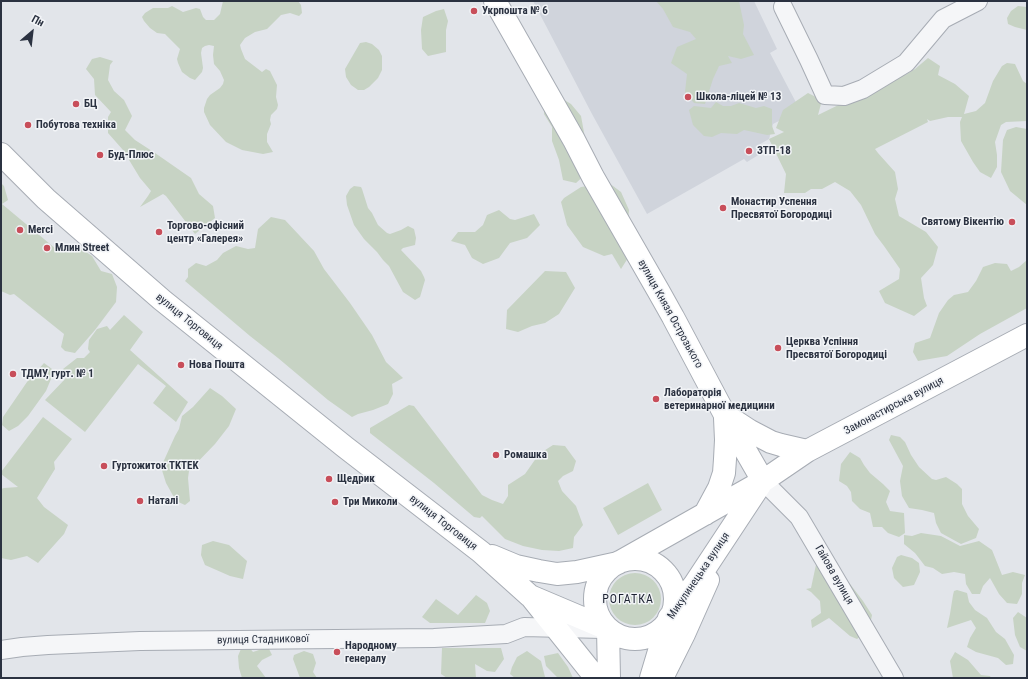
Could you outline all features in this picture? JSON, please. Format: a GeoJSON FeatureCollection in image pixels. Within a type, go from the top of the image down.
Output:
{"type":"FeatureCollection","features":[{"type":"Feature","properties":{"kind":"main road","name":"вулиця Князя Острозького"},"geometry":{"type":"LineString","coordinates":[[495,1],[673,317],[725,415],[763,481]]}},
{"type":"Feature","properties":{"kind":"main road","name":"вулиця Торговиця"},"geometry":{"type":"LineString","coordinates":[[1,154],[46,199],[162,300],[351,451],[481,552],[530,596],[608,629]]}},
{"type":"Feature","properties":{"kind":"main road","name":"Замонастирська вулиця"},"geometry":{"type":"LineString","coordinates":[[763,481],[807,451],[1027,335]]}},
{"type":"Feature","properties":{"kind":"main road"},"geometry":{"type":"LineString","coordinates":[[725,415],[771,442],[807,451]]}},
{"type":"Feature","properties":{"kind":"main road"},"geometry":{"type":"LineString","coordinates":[[705,514],[719,488],[724,473],[726,440],[725,415]]}},
{"type":"Feature","properties":{"kind":"main road"},"geometry":{"type":"LineString","coordinates":[[618,563],[630,559],[643,560],[654,564],[664,572],[671,582],[674,594],[674,607],[666,624],[657,632],[645,637],[627,638],[608,629],[596,610],[596,591],[600,579],[608,570],[618,563],[763,481]]}},
{"type":"Feature","properties":{"kind":"main road","name":"Микулинецька вулиця"},"geometry":{"type":"LineString","coordinates":[[651,678],[669,618],[694,585],[763,481]]}},
{"type":"Feature","properties":{"kind":"main road"},"geometry":{"type":"LineString","coordinates":[[662,678],[702,595],[724,540]]}},
{"type":"Feature","properties":{"kind":"main road","name":"вулиця Торговиця"},"geometry":{"type":"LineString","coordinates":[[481,552],[516,566],[539,572],[557,574],[577,572],[618,563]]}},
{"type":"Feature","properties":{"kind":"main road"},"geometry":{"type":"LineString","coordinates":[[530,596],[596,678]]}},
{"type":"Feature","properties":{"kind":"main road"},"geometry":{"type":"LineString","coordinates":[[608,629],[609,678]]}},
{"type":"Feature","properties":{"kind":"street"},"geometry":{"type":"LineString","coordinates":[[783,7],[825,95],[844,96],[863,89],[906,63],[943,19],[978,1]]}},
{"type":"Feature","properties":{"kind":"street","name":"Гайова вулиця"},"geometry":{"type":"LineString","coordinates":[[763,481],[799,516],[894,678]]}},
{"type":"Feature","properties":{"kind":"street","name":"вулиця Стадникової"},"geometry":{"type":"LineString","coordinates":[[1,650],[48,645],[140,641],[434,638],[506,634],[524,627],[556,628]]}},
{"type":"Feature","properties":{"kind":"street"},"geometry":{"type":"LineString","coordinates":[[556,628],[608,629]]}},
{"type":"Feature","properties":{"kind":"shaded area","name":"Школа-ліцей № 13"},"geometry":{"type":"Polygon","coordinates":[[[533,1],[754,1],[777,49],[770,53],[800,110],[773,124],[769,139],[755,147],[760,154],[747,162],[744,159],[647,214],[592,114],[533,1]]]}},
{"type":"Feature","properties":{"kind":"green space"},"geometry":{"type":"Polygon","coordinates":[[[223,1],[298,1],[301,5],[302,13],[299,16],[290,13],[281,15],[267,29],[255,32],[245,38],[240,45],[245,59],[262,72],[266,69],[270,71],[277,85],[276,97],[278,105],[277,109],[271,115],[271,124],[267,134],[267,142],[273,152],[263,154],[242,150],[226,142],[210,125],[204,112],[204,108],[207,99],[220,88],[224,80],[220,71],[214,64],[214,46],[209,45],[202,48],[202,72],[195,80],[190,78],[182,72],[178,63],[177,59],[180,49],[165,34],[157,33],[150,28],[142,17],[153,8],[168,8],[172,6],[183,12],[196,8],[200,9],[206,20],[214,20],[220,14],[223,1]]]}},
{"type":"Feature","properties":{"kind":"green space"},"geometry":{"type":"Polygon","coordinates":[[[656,1],[739,1],[744,25],[743,34],[754,55],[741,59],[728,56],[732,63],[719,66],[705,104],[694,103],[685,92],[687,74],[671,63],[677,47],[696,39],[690,32],[673,27],[663,9],[656,1]]]}},
{"type":"Feature","properties":{"kind":"green space"},"geometry":{"type":"Polygon","coordinates":[[[1018,6],[1027,7],[1027,30],[1008,24],[1007,18],[1011,11],[1018,6]]]}},
{"type":"Feature","properties":{"kind":"green space"},"geometry":{"type":"Polygon","coordinates":[[[444,9],[448,21],[446,30],[446,52],[428,56],[422,49],[421,30],[423,17],[444,9]]]}},
{"type":"Feature","properties":{"kind":"green space"},"geometry":{"type":"Polygon","coordinates":[[[366,42],[372,44],[379,50],[382,56],[382,70],[378,78],[369,87],[364,90],[358,90],[351,85],[346,77],[345,69],[360,43],[366,42]]]}},
{"type":"Feature","properties":{"kind":"green space"},"geometry":{"type":"Polygon","coordinates":[[[100,57],[113,61],[110,65],[108,80],[114,91],[124,100],[132,116],[125,130],[135,140],[191,178],[199,194],[213,206],[215,218],[195,234],[163,194],[140,207],[151,191],[140,178],[123,150],[108,133],[108,117],[111,112],[95,95],[94,79],[86,69],[92,59],[100,57]]]}},
{"type":"Feature","properties":{"kind":"green space"},"geometry":{"type":"Polygon","coordinates":[[[928,58],[940,66],[938,75],[955,84],[969,96],[964,114],[976,111],[985,103],[993,81],[1002,66],[1007,63],[1015,64],[1023,81],[1027,84],[1027,121],[1006,122],[1001,125],[995,142],[997,167],[991,178],[980,172],[961,141],[960,122],[962,117],[948,117],[930,121],[927,119],[928,122],[875,149],[895,172],[898,189],[895,199],[899,216],[926,232],[938,247],[933,265],[921,278],[924,298],[927,306],[914,316],[885,303],[879,291],[899,279],[900,269],[875,234],[861,205],[850,191],[835,182],[822,189],[811,189],[805,193],[784,193],[786,174],[769,139],[784,132],[776,128],[783,110],[808,93],[822,100],[818,115],[904,73],[905,75],[928,58]]]}},
{"type":"Feature","properties":{"kind":"green space"},"geometry":{"type":"Polygon","coordinates":[[[556,95],[571,104],[581,116],[585,138],[588,172],[576,183],[563,180],[559,160],[552,141],[552,127],[544,114],[545,98],[556,95]]]}},
{"type":"Feature","properties":{"kind":"green space"},"geometry":{"type":"Polygon","coordinates":[[[716,102],[723,106],[731,106],[739,103],[756,108],[764,106],[772,109],[772,126],[775,134],[767,135],[744,130],[737,134],[721,133],[712,137],[704,136],[693,125],[689,110],[694,106],[711,108],[716,102]]]}},
{"type":"Feature","properties":{"kind":"green space"},"geometry":{"type":"Polygon","coordinates":[[[1016,127],[1027,129],[1027,205],[1010,191],[1001,172],[1003,140],[1007,130],[1016,127]]]}},
{"type":"Feature","properties":{"kind":"green space"},"geometry":{"type":"Polygon","coordinates":[[[1,183],[4,186],[8,200],[2,204],[56,249],[67,246],[77,246],[92,256],[101,271],[112,274],[117,287],[116,302],[75,353],[65,351],[61,347],[64,334],[14,294],[10,295],[1,291],[1,183]]]}},
{"type":"Feature","properties":{"kind":"green space"},"geometry":{"type":"Polygon","coordinates":[[[609,183],[621,192],[629,210],[627,232],[628,258],[621,269],[612,254],[604,256],[583,247],[567,225],[561,202],[564,198],[581,187],[609,183]]]}},
{"type":"Feature","properties":{"kind":"green space"},"geometry":{"type":"Polygon","coordinates":[[[354,186],[361,187],[368,208],[378,225],[387,233],[390,234],[408,226],[414,229],[416,238],[415,245],[403,248],[401,250],[421,271],[425,280],[420,297],[415,300],[403,292],[389,266],[364,239],[354,225],[347,205],[346,196],[350,189],[354,186]]]}},
{"type":"Feature","properties":{"kind":"green space"},"geometry":{"type":"Polygon","coordinates":[[[499,210],[510,219],[515,220],[534,214],[540,225],[527,238],[510,243],[499,258],[483,264],[472,258],[465,245],[451,241],[458,232],[475,232],[483,225],[487,215],[499,210]]]}},
{"type":"Feature","properties":{"kind":"green space"},"geometry":{"type":"Polygon","coordinates":[[[271,217],[285,220],[314,251],[324,269],[372,335],[386,362],[403,378],[392,384],[393,394],[388,404],[352,417],[328,400],[185,281],[188,277],[188,269],[196,263],[206,266],[217,260],[223,253],[236,246],[248,249],[255,248],[258,229],[271,217]]]}},
{"type":"Feature","properties":{"kind":"green space"},"geometry":{"type":"Polygon","coordinates":[[[1027,260],[1027,308],[980,334],[947,356],[918,361],[913,352],[915,343],[930,338],[939,313],[948,300],[954,295],[968,292],[976,281],[983,267],[995,263],[1007,264],[1011,271],[1019,267],[1027,260]]]}},
{"type":"Feature","properties":{"kind":"green space"},"geometry":{"type":"Polygon","coordinates":[[[545,271],[566,272],[575,288],[559,314],[545,323],[532,326],[518,332],[506,329],[507,310],[545,271]]]}},
{"type":"Feature","properties":{"kind":"green space"},"geometry":{"type":"Polygon","coordinates":[[[124,315],[143,332],[130,350],[188,402],[176,422],[153,403],[166,386],[138,364],[85,432],[45,400],[66,378],[63,369],[77,358],[84,358],[90,352],[88,349],[89,340],[97,329],[107,326],[110,330],[124,315]]]}},
{"type":"Feature","properties":{"kind":"green space"},"geometry":{"type":"Polygon","coordinates":[[[44,363],[52,369],[51,379],[46,391],[28,416],[18,426],[9,431],[2,425],[3,417],[27,382],[44,363]]]}},
{"type":"Feature","properties":{"kind":"green space"},"geometry":{"type":"Polygon","coordinates":[[[210,388],[222,396],[236,409],[229,426],[215,444],[189,471],[188,478],[190,501],[185,505],[176,501],[166,483],[161,467],[179,429],[182,416],[193,407],[210,388]]]}},
{"type":"Feature","properties":{"kind":"green space"},"geometry":{"type":"Polygon","coordinates":[[[409,405],[414,406],[482,495],[503,504],[508,496],[508,485],[525,474],[539,454],[553,445],[565,446],[576,461],[573,471],[563,476],[558,481],[562,491],[576,506],[583,525],[574,537],[573,548],[559,551],[542,550],[523,546],[505,539],[482,516],[480,518],[474,517],[434,483],[370,433],[370,428],[409,405]]]}},
{"type":"Feature","properties":{"kind":"green space"},"geometry":{"type":"Polygon","coordinates":[[[43,417],[72,439],[54,462],[55,469],[37,498],[44,507],[68,525],[64,534],[38,563],[27,556],[11,560],[1,558],[1,489],[18,487],[1,474],[1,472],[43,417]]]}},
{"type":"Feature","properties":{"kind":"green space"},"geometry":{"type":"Polygon","coordinates":[[[891,435],[900,437],[905,442],[919,467],[932,479],[936,480],[946,477],[962,489],[962,504],[968,516],[979,529],[976,538],[961,544],[941,533],[936,523],[934,513],[909,508],[902,496],[900,481],[903,466],[889,440],[891,435]]]}},
{"type":"Feature","properties":{"kind":"green space"},"geometry":{"type":"Polygon","coordinates":[[[850,452],[860,458],[870,473],[890,491],[886,502],[890,511],[904,513],[905,533],[899,537],[888,533],[882,527],[873,527],[870,513],[860,509],[852,501],[851,492],[847,486],[839,481],[841,464],[850,452]]]}},
{"type":"Feature","properties":{"kind":"green space"},"geometry":{"type":"Polygon","coordinates":[[[648,483],[662,510],[618,535],[603,508],[648,483]]]}},
{"type":"Feature","properties":{"kind":"green space"},"geometry":{"type":"Polygon","coordinates":[[[921,533],[941,536],[960,546],[979,541],[992,550],[1002,575],[1013,572],[1025,575],[1022,583],[1022,594],[1017,604],[1007,603],[999,594],[990,578],[983,586],[980,594],[972,594],[966,584],[965,574],[954,572],[942,574],[933,568],[925,566],[915,553],[904,544],[904,535],[912,536],[921,533]]]}},
{"type":"Feature","properties":{"kind":"green space"},"geometry":{"type":"Polygon","coordinates":[[[213,541],[229,545],[247,561],[243,579],[230,576],[205,565],[201,555],[202,545],[213,541]]]}},
{"type":"Feature","properties":{"kind":"green space"},"geometry":{"type":"Polygon","coordinates":[[[901,555],[912,558],[919,563],[920,572],[914,585],[903,587],[894,578],[892,568],[897,557],[901,555]]]}},
{"type":"Feature","properties":{"kind":"green space"},"geometry":{"type":"Polygon","coordinates":[[[817,560],[847,580],[872,615],[869,630],[857,639],[850,636],[829,618],[812,628],[811,620],[821,613],[820,601],[806,589],[811,588],[817,560]]]}},
{"type":"Feature","properties":{"kind":"green space"},"geometry":{"type":"Polygon","coordinates":[[[630,573],[640,573],[649,577],[657,585],[661,594],[661,604],[657,613],[649,621],[640,625],[630,625],[621,621],[613,613],[609,604],[609,594],[613,585],[621,577],[630,573]]]}},
{"type":"Feature","properties":{"kind":"green space"},"geometry":{"type":"Polygon","coordinates":[[[957,590],[967,593],[969,602],[975,610],[987,618],[996,632],[1005,639],[1014,655],[1013,664],[1006,665],[998,658],[976,652],[967,647],[976,628],[971,620],[947,628],[954,591],[957,590]]]}},
{"type":"Feature","properties":{"kind":"green space"},"geometry":{"type":"Polygon","coordinates":[[[476,595],[487,603],[490,611],[485,623],[430,623],[422,617],[436,599],[458,615],[476,595]]]}},
{"type":"Feature","properties":{"kind":"green space"},"geometry":{"type":"Polygon","coordinates":[[[1018,612],[1027,618],[1027,651],[1020,647],[1015,635],[1013,618],[1018,612]]]}},
{"type":"Feature","properties":{"kind":"green space"},"geometry":{"type":"Polygon","coordinates":[[[243,644],[247,645],[253,652],[268,647],[272,655],[262,660],[257,666],[266,678],[242,678],[238,656],[243,644]]]}},
{"type":"Feature","properties":{"kind":"green space"},"geometry":{"type":"Polygon","coordinates":[[[442,648],[501,648],[504,659],[495,672],[487,671],[475,664],[476,678],[447,678],[441,674],[442,648]]]}},
{"type":"Feature","properties":{"kind":"green space"},"geometry":{"type":"Polygon","coordinates":[[[304,651],[313,654],[316,663],[313,672],[317,678],[300,678],[293,659],[294,655],[304,651]]]}},
{"type":"Feature","properties":{"kind":"green space"},"geometry":{"type":"Polygon","coordinates":[[[527,651],[541,661],[546,678],[515,678],[510,674],[517,657],[527,651]]]}},
{"type":"Feature","properties":{"kind":"green space"},"geometry":{"type":"Polygon","coordinates":[[[955,652],[968,660],[981,675],[990,676],[991,678],[953,678],[950,661],[955,652]]]}},
{"type":"Feature","properties":{"kind":"green space"},"geometry":{"type":"Polygon","coordinates":[[[558,653],[568,667],[573,678],[558,678],[546,666],[544,656],[558,653]]]}},
{"type":"Feature","properties":{"kind":"place","name":"Укрпошта № 6"},"geometry":{"type":"Point","coordinates":[474,11]}},
{"type":"Feature","properties":{"kind":"place","name":"Школа-ліцей № 13"},"geometry":{"type":"Point","coordinates":[688,97]}},
{"type":"Feature","properties":{"kind":"place","name":"БЦ"},"geometry":{"type":"Point","coordinates":[76,104]}},
{"type":"Feature","properties":{"kind":"place","name":"Побутова техніка"},"geometry":{"type":"Point","coordinates":[28,125]}},
{"type":"Feature","properties":{"kind":"place","name":"ЗТП-18"},"geometry":{"type":"Point","coordinates":[749,151]}},
{"type":"Feature","properties":{"kind":"place","name":"Буд-Плюс"},"geometry":{"type":"Point","coordinates":[100,155]}},
{"type":"Feature","properties":{"kind":"place","name":"Монастир Успення Пресвятої Богородиці"},"geometry":{"type":"Point","coordinates":[723,208]}},
{"type":"Feature","properties":{"kind":"place","name":"Святому Вікентію"},"geometry":{"type":"Point","coordinates":[1012,222]}},
{"type":"Feature","properties":{"kind":"place","name":"Merci"},"geometry":{"type":"Point","coordinates":[20,230]}},
{"type":"Feature","properties":{"kind":"place","name":"Торгово-офісний центр «Галерея»"},"geometry":{"type":"Point","coordinates":[159,232]}},
{"type":"Feature","properties":{"kind":"place","name":"Млин Street"},"geometry":{"type":"Point","coordinates":[47,248]}},
{"type":"Feature","properties":{"kind":"place","name":"Церква Успіння Пресвятої Богородиці"},"geometry":{"type":"Point","coordinates":[778,348]}},
{"type":"Feature","properties":{"kind":"place","name":"Нова Пошта"},"geometry":{"type":"Point","coordinates":[181,365]}},
{"type":"Feature","properties":{"kind":"place","name":"ТДМУ, гурт. № 1"},"geometry":{"type":"Point","coordinates":[13,374]}},
{"type":"Feature","properties":{"kind":"place","name":"Лабораторія ветеринарної медицини"},"geometry":{"type":"Point","coordinates":[656,399]}},
{"type":"Feature","properties":{"kind":"place","name":"Ромашка"},"geometry":{"type":"Point","coordinates":[496,455]}},
{"type":"Feature","properties":{"kind":"place","name":"Гуртожиток TKTEK"},"geometry":{"type":"Point","coordinates":[104,466]}},
{"type":"Feature","properties":{"kind":"place","name":"Щедрик"},"geometry":{"type":"Point","coordinates":[329,479]}},
{"type":"Feature","properties":{"kind":"place","name":"Наталі"},"geometry":{"type":"Point","coordinates":[140,501]}},
{"type":"Feature","properties":{"kind":"place","name":"Три Миколи"},"geometry":{"type":"Point","coordinates":[335,502]}},
{"type":"Feature","properties":{"kind":"place","name":"Народному генералу"},"geometry":{"type":"Point","coordinates":[337,652]}},
{"type":"Feature","properties":{"kind":"district","name":"РОГАТКА"},"geometry":{"type":"Point","coordinates":[628,600]}}]}
